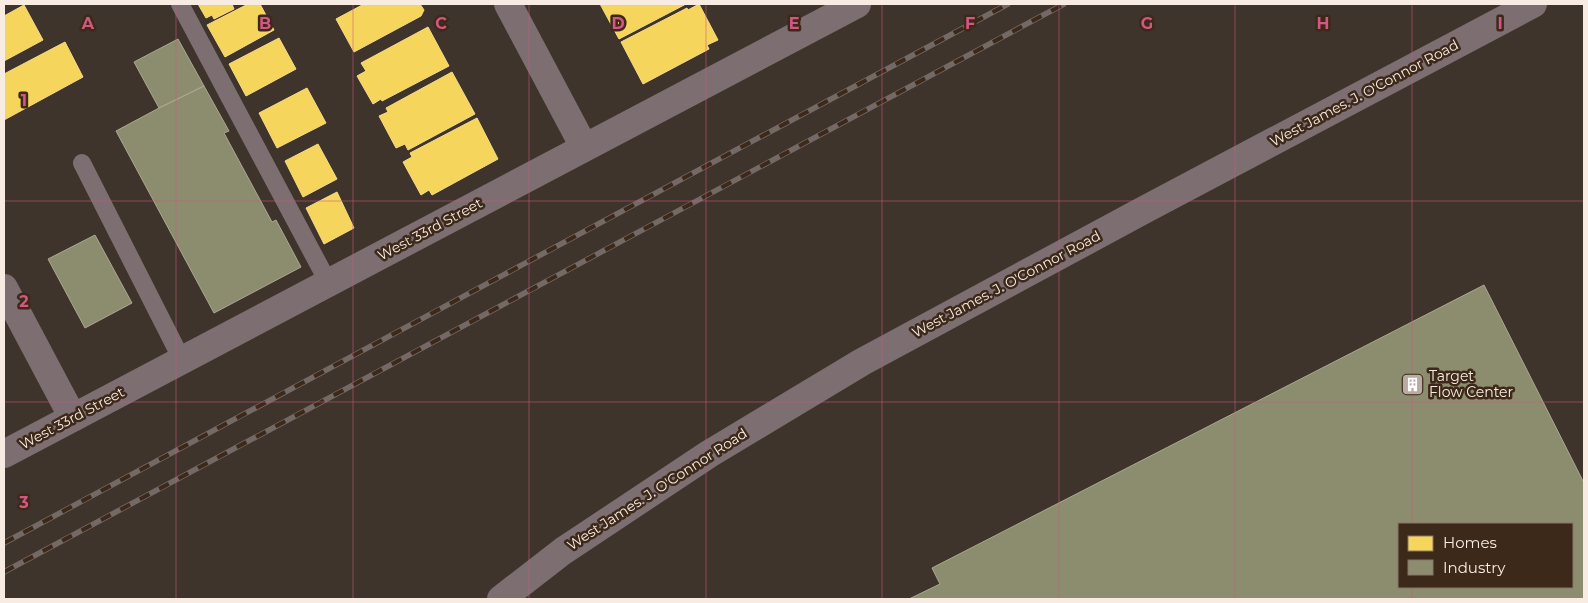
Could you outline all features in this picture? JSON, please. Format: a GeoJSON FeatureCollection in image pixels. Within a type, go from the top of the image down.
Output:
{"type":"FeatureCollection","features":[{"type":"Feature","properties":{"kind":"street"},"geometry":{"type":"LineString","coordinates":[[508,4],[584,147]]}},
{"type":"Feature","properties":{"kind":"street","name":"West James. J. O'Connor Road"},"geometry":{"type":"LineString","coordinates":[[501,599],[563,551],[709,454],[862,362],[1533,4]]}},
{"type":"Feature","properties":{"kind":"street","name":"West 33rd Street"},"geometry":{"type":"LineString","coordinates":[[4,454],[848,6]]}},
{"type":"Feature","properties":{"kind":"street"},"geometry":{"type":"LineString","coordinates":[[4,288],[73,418]]}},
{"type":"Feature","properties":{"kind":"lane"},"geometry":{"type":"LineString","coordinates":[[180,4],[328,282]]}},
{"type":"Feature","properties":{"kind":"lane"},"geometry":{"type":"LineString","coordinates":[[82,163],[182,360]]}},
{"type":"Feature","properties":{"kind":"building: Homes"},"geometry":{"type":"Polygon","coordinates":[[[198,4],[232,4],[234,9],[214,19],[212,15],[206,18],[198,4]]]}},
{"type":"Feature","properties":{"kind":"building: Homes"},"geometry":{"type":"Polygon","coordinates":[[[248,4],[260,4],[274,30],[225,57],[207,25],[248,4]]]}},
{"type":"Feature","properties":{"kind":"building: Homes"},"geometry":{"type":"Polygon","coordinates":[[[364,4],[420,4],[424,10],[421,16],[354,52],[336,19],[364,4]]]}},
{"type":"Feature","properties":{"kind":"building: Homes"},"geometry":{"type":"Polygon","coordinates":[[[600,4],[686,4],[619,39],[600,4]]]}},
{"type":"Feature","properties":{"kind":"building: Homes"},"geometry":{"type":"Polygon","coordinates":[[[699,4],[718,40],[707,45],[709,49],[643,84],[621,42],[687,8],[688,10],[699,4]]]}},
{"type":"Feature","properties":{"kind":"building: Homes"},"geometry":{"type":"Polygon","coordinates":[[[24,5],[43,40],[4,61],[4,16],[24,5]]]}},
{"type":"Feature","properties":{"kind":"building: Homes"},"geometry":{"type":"Polygon","coordinates":[[[428,27],[449,66],[373,104],[357,76],[366,71],[361,63],[428,27]]]}},
{"type":"Feature","properties":{"kind":"building: Homes"},"geometry":{"type":"Polygon","coordinates":[[[279,38],[296,69],[246,96],[229,64],[279,38]]]}},
{"type":"Feature","properties":{"kind":"building: Homes"},"geometry":{"type":"Polygon","coordinates":[[[65,42],[83,77],[4,120],[4,74],[65,42]]]}},
{"type":"Feature","properties":{"kind":"building: Homes"},"geometry":{"type":"Polygon","coordinates":[[[452,72],[475,114],[408,150],[405,144],[396,148],[379,116],[388,112],[386,108],[452,72]]]}},
{"type":"Feature","properties":{"kind":"building: Homes"},"geometry":{"type":"Polygon","coordinates":[[[307,88],[326,123],[277,148],[259,113],[307,88]]]}},
{"type":"Feature","properties":{"kind":"building: Homes"},"geometry":{"type":"Polygon","coordinates":[[[477,118],[498,159],[432,195],[429,190],[421,195],[403,162],[412,157],[410,153],[477,118]]]}},
{"type":"Feature","properties":{"kind":"building: Homes"},"geometry":{"type":"Polygon","coordinates":[[[318,144],[337,179],[303,197],[285,161],[318,144]]]}},
{"type":"Feature","properties":{"kind":"building: Homes"},"geometry":{"type":"Polygon","coordinates":[[[337,192],[354,228],[324,244],[306,208],[337,192]]]}},
{"type":"Feature","properties":{"kind":"building: Industry"},"geometry":{"type":"Polygon","coordinates":[[[178,39],[204,86],[159,108],[134,62],[178,39]]]}},
{"type":"Feature","properties":{"kind":"building: Industry"},"geometry":{"type":"Polygon","coordinates":[[[204,86],[229,131],[224,133],[272,222],[276,220],[301,267],[214,313],[116,131],[204,86]]]}},
{"type":"Feature","properties":{"kind":"building: Industry"},"geometry":{"type":"Polygon","coordinates":[[[95,235],[132,303],[85,328],[48,259],[95,235]]]}},
{"type":"Feature","properties":{"kind":"building: Industry","name":"Target Flow Center"},"geometry":{"type":"Polygon","coordinates":[[[1484,285],[1584,483],[1584,599],[909,599],[940,584],[932,568],[1484,285]]]}},
{"type":"Feature","properties":{"kind":"railway"},"geometry":{"type":"LineString","coordinates":[[4,543],[1008,4]]}},
{"type":"Feature","properties":{"kind":"railway"},"geometry":{"type":"LineString","coordinates":[[4,572],[1064,4]]}},
{"type":"Feature","properties":{"kind":"place","name":"Target Flow Center"},"geometry":{"type":"Point","coordinates":[1413,384]}}]}
